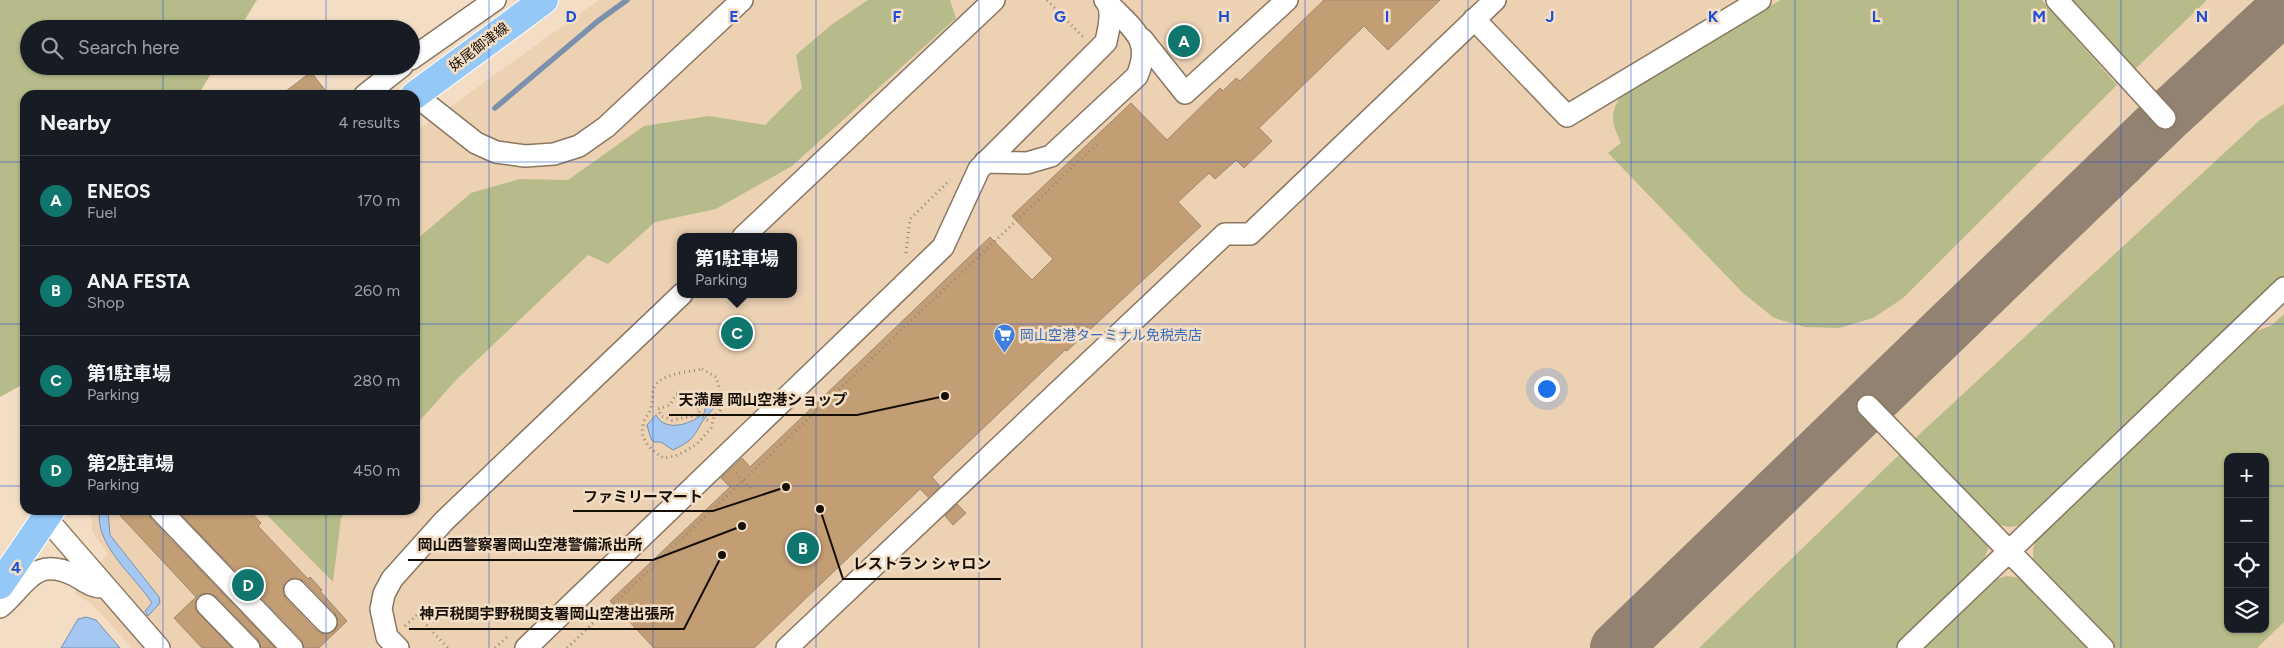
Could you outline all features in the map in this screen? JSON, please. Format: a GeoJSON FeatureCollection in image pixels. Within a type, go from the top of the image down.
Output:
{"type":"FeatureCollection","features":[{"type":"Feature","properties":{"kind":"main road","name":"妹尾御津線"},"geometry":{"type":"LineString","coordinates":[[420,91],[544,0]]}},
{"type":"Feature","properties":{"kind":"main road"},"geometry":{"type":"LineString","coordinates":[[0,585],[48,515]]}},
{"type":"Feature","properties":{"kind":"street"},"geometry":{"type":"LineString","coordinates":[[420,53],[495,0]]}},
{"type":"Feature","properties":{"kind":"street"},"geometry":{"type":"LineString","coordinates":[[420,99],[476,143],[496,152],[525,156],[554,154],[579,146],[606,127],[742,0]]}},
{"type":"Feature","properties":{"kind":"street"},"geometry":{"type":"LineString","coordinates":[[746,233],[994,0]]}},
{"type":"Feature","properties":{"kind":"street"},"geometry":{"type":"LineString","coordinates":[[1107,2],[1142,39],[1185,93],[1287,0]]}},
{"type":"Feature","properties":{"kind":"street"},"geometry":{"type":"LineString","coordinates":[[787,648],[1225,234],[1250,234],[1495,0]]}},
{"type":"Feature","properties":{"kind":"street"},"geometry":{"type":"LineString","coordinates":[[1474,20],[1567,116],[1760,0]]}},
{"type":"Feature","properties":{"kind":"street"},"geometry":{"type":"LineString","coordinates":[[2057,0],[2165,118]]}},
{"type":"Feature","properties":{"kind":"street"},"geometry":{"type":"LineString","coordinates":[[526,648],[933,257],[949,236],[973,178],[985,162],[1106,42],[1110,23],[1107,2]]}},
{"type":"Feature","properties":{"kind":"street"},"geometry":{"type":"LineString","coordinates":[[985,162],[1027,163],[1051,156],[1136,76],[1143,61],[1142,39]]}},
{"type":"Feature","properties":{"kind":"street"},"geometry":{"type":"LineString","coordinates":[[372,90],[391,75]]}},
{"type":"Feature","properties":{"kind":"street"},"geometry":{"type":"LineString","coordinates":[[402,75],[412,90]]}},
{"type":"Feature","properties":{"kind":"street"},"geometry":{"type":"LineString","coordinates":[[1908,648],[2284,288]]}},
{"type":"Feature","properties":{"kind":"street"},"geometry":{"type":"LineString","coordinates":[[393,639],[381,609],[384,594],[392,580],[444,521],[678,298]]}},
{"type":"Feature","properties":{"kind":"street"},"geometry":{"type":"LineString","coordinates":[[1868,406],[2103,648]]}},
{"type":"Feature","properties":{"kind":"street"},"geometry":{"type":"LineString","coordinates":[[50,515],[104,587],[159,648]]}},
{"type":"Feature","properties":{"kind":"street"},"geometry":{"type":"LineString","coordinates":[[165,515],[292,648]]}},
{"type":"Feature","properties":{"kind":"street"},"geometry":{"type":"LineString","coordinates":[[0,607],[23,581],[48,568],[64,570],[93,587],[104,587]]}},
{"type":"Feature","properties":{"kind":"street"},"geometry":{"type":"LineString","coordinates":[[295,590],[326,622]]}},
{"type":"Feature","properties":{"kind":"street"},"geometry":{"type":"LineString","coordinates":[[207,605],[249,648]]}},
{"type":"Feature","properties":{"kind":"path"},"geometry":{"type":"LineString","coordinates":[[1047,0],[1085,40]]}},
{"type":"Feature","properties":{"kind":"path"},"geometry":{"type":"LineString","coordinates":[[567,648],[744,482],[1098,143]]}},
{"type":"Feature","properties":{"kind":"path"},"geometry":{"type":"LineString","coordinates":[[905,257],[910,218],[952,179]]}},
{"type":"Feature","properties":{"kind":"path"},"geometry":{"type":"LineString","coordinates":[[702,369],[716,377],[722,399],[720,410],[711,422],[711,428],[704,438],[676,456],[664,458],[655,453],[642,434],[642,426],[651,407],[654,387],[659,381],[702,369]]}},
{"type":"Feature","properties":{"kind":"path"},"geometry":{"type":"LineString","coordinates":[[651,407],[658,408],[670,405],[676,394],[688,394],[694,406],[700,408],[698,415]]}},
{"type":"Feature","properties":{"kind":"path"},"geometry":{"type":"LineString","coordinates":[[658,408],[661,416],[672,420],[698,415],[711,422]]}},
{"type":"Feature","properties":{"kind":"path"},"geometry":{"type":"LineString","coordinates":[[393,639],[417,615],[448,648]]}},
{"type":"Feature","properties":{"kind":"shaded area"},"geometry":{"type":"Polygon","coordinates":[[[599,0],[2284,0],[2284,648],[132,648],[93,605],[74,593],[108,554],[92,531],[91,515],[420,515],[420,128],[599,0]]]}},
{"type":"Feature","properties":{"kind":"green space"},"geometry":{"type":"Polygon","coordinates":[[[0,0],[257,0],[245,20],[20,20],[20,75],[210,75],[201,90],[20,90],[20,386],[0,397],[0,0]]]}},
{"type":"Feature","properties":{"kind":"green space"},"geometry":{"type":"Polygon","coordinates":[[[868,0],[950,0],[956,18],[792,166],[716,209],[655,222],[608,264],[588,255],[456,380],[420,420],[420,237],[471,193],[520,179],[568,180],[644,126],[709,116],[765,125],[802,88],[796,55],[831,25],[868,0]]]}},
{"type":"Feature","properties":{"kind":"green space"},"geometry":{"type":"Polygon","coordinates":[[[1781,0],[2042,0],[2117,85],[1902,299],[1873,318],[1839,328],[1805,327],[1774,318],[1743,293],[1608,153],[1621,143],[1613,120],[1614,110],[1620,97],[1781,0]]]}},
{"type":"Feature","properties":{"kind":"green space"},"geometry":{"type":"Polygon","coordinates":[[[2064,0],[2207,0],[2131,73],[2064,0]]]}},
{"type":"Feature","properties":{"kind":"green space"},"geometry":{"type":"Polygon","coordinates":[[[2284,104],[2284,277],[2023,525],[2009,527],[1996,524],[1911,442],[2260,120],[2284,104]]]}},
{"type":"Feature","properties":{"kind":"green space"},"geometry":{"type":"Polygon","coordinates":[[[2284,314],[2284,622],[2257,648],[2111,648],[2033,562],[2033,549],[2038,535],[2250,333],[2271,326],[2284,314]]]}},
{"type":"Feature","properties":{"kind":"green space"},"geometry":{"type":"Polygon","coordinates":[[[1903,451],[1982,531],[1988,548],[1982,566],[1896,648],[1699,648],[1903,451]]]}},
{"type":"Feature","properties":{"kind":"green space"},"geometry":{"type":"Polygon","coordinates":[[[267,515],[343,515],[341,518],[333,582],[267,515]]]}},
{"type":"Feature","properties":{"kind":"green space"},"geometry":{"type":"Polygon","coordinates":[[[2007,576],[2020,578],[2092,648],[1921,648],[1990,581],[2007,576]]]}},
{"type":"Feature","properties":{"kind":"water"},"geometry":{"type":"Polygon","coordinates":[[[713,396],[715,406],[687,442],[673,450],[661,442],[654,442],[651,439],[647,425],[656,415],[666,424],[680,425],[687,423],[705,412],[705,404],[713,396]]]}},
{"type":"Feature","properties":{"kind":"water"},"geometry":{"type":"Polygon","coordinates":[[[100,515],[108,515],[110,535],[159,597],[160,603],[148,616],[145,611],[152,603],[109,547],[100,523],[100,515]]]}},
{"type":"Feature","properties":{"kind":"water"},"geometry":{"type":"Polygon","coordinates":[[[86,617],[96,620],[120,648],[61,648],[78,619],[86,617]]]}},
{"type":"Feature","properties":{"kind":"building"},"geometry":{"type":"Polygon","coordinates":[[[1324,0],[1440,0],[1388,50],[1364,26],[1259,128],[1272,141],[1244,168],[1236,160],[1215,179],[1209,173],[1178,202],[1201,226],[1067,351],[1065,350],[932,477],[940,486],[928,497],[920,489],[754,648],[654,648],[610,601],[730,487],[721,478],[742,458],[750,467],[990,237],[1032,280],[1053,259],[1012,216],[1131,103],[1167,140],[1220,88],[1223,91],[1236,78],[1240,81],[1324,0]]]}},
{"type":"Feature","properties":{"kind":"building"},"geometry":{"type":"Polygon","coordinates":[[[307,75],[313,75],[325,90],[288,90],[307,75]]]}},
{"type":"Feature","properties":{"kind":"building"},"geometry":{"type":"Polygon","coordinates":[[[957,504],[966,513],[953,525],[945,516],[957,504]]]}},
{"type":"Feature","properties":{"kind":"building"},"geometry":{"type":"Polygon","coordinates":[[[120,515],[150,515],[151,519],[275,648],[261,648],[258,639],[216,596],[204,593],[198,596],[195,609],[232,648],[202,648],[174,618],[196,597],[120,515]]]}},
{"type":"Feature","properties":{"kind":"building"},"geometry":{"type":"Polygon","coordinates":[[[182,515],[254,515],[261,523],[258,526],[308,579],[310,577],[347,621],[319,648],[304,648],[301,639],[182,515]],[[292,578],[283,586],[283,593],[286,599],[317,631],[323,634],[334,631],[338,625],[335,613],[304,581],[292,578]]]}},
{"type":"Feature","properties":{"kind":"waterway"},"geometry":{"type":"LineString","coordinates":[[495,108],[598,21],[627,0]]}},
{"type":"Feature","properties":{"kind":"taxiway"},"geometry":{"type":"LineString","coordinates":[[1616,648],[2165,118],[2284,8]]}},
{"type":"Feature","properties":{"kind":"place","name":"ENEOS"},"geometry":{"type":"Point","coordinates":[1184,41]}},
{"type":"Feature","properties":{"kind":"place","name":"第1駐車場"},"geometry":{"type":"Point","coordinates":[737,333]}},
{"type":"Feature","properties":{"kind":"place","name":"岡山空港ターミナル免税売店"},"geometry":{"type":"Point","coordinates":[1004,354]}},
{"type":"Feature","properties":{"kind":"place","name":"天満屋 岡山空港ショップ"},"geometry":{"type":"Point","coordinates":[945,396]}},
{"type":"Feature","properties":{"kind":"place","name":"ファミリーマート"},"geometry":{"type":"Point","coordinates":[786,487]}},
{"type":"Feature","properties":{"kind":"place","name":"レストラン シャロン"},"geometry":{"type":"Point","coordinates":[820,509]}},
{"type":"Feature","properties":{"kind":"place","name":"岡山西警察署岡山空港警備派出所"},"geometry":{"type":"Point","coordinates":[742,526]}},
{"type":"Feature","properties":{"kind":"place","name":"ANA FESTA"},"geometry":{"type":"Point","coordinates":[803,548]}},
{"type":"Feature","properties":{"kind":"place","name":"神戸税関宇野税関支署岡山空港出張所"},"geometry":{"type":"Point","coordinates":[722,555]}},
{"type":"Feature","properties":{"kind":"place","name":"第2駐車場"},"geometry":{"type":"Point","coordinates":[248,585]}}]}
